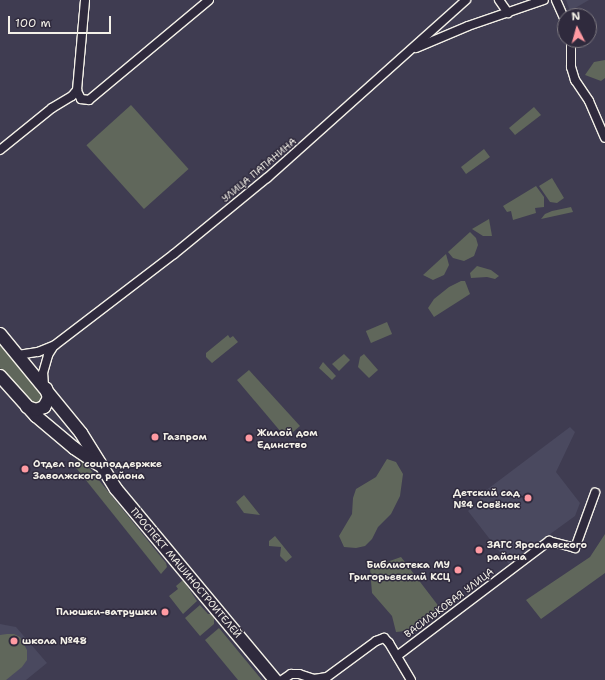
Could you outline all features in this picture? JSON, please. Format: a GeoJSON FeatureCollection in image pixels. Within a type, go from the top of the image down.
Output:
{"type":"FeatureCollection","features":[{"type":"Feature","properties":{"kind":"street"},"geometry":{"type":"LineString","coordinates":[[0,150],[52,108],[72,96],[77,91],[85,0]]}},
{"type":"Feature","properties":{"kind":"street"},"geometry":{"type":"LineString","coordinates":[[77,91],[81,99],[89,100],[209,0]]}},
{"type":"Feature","properties":{"kind":"street","name":"УЛИЦА ПАПАНИНА"},"geometry":{"type":"LineString","coordinates":[[18,355],[42,351],[55,345],[174,254],[267,178],[466,0]]}},
{"type":"Feature","properties":{"kind":"street"},"geometry":{"type":"LineString","coordinates":[[499,0],[508,13]]}},
{"type":"Feature","properties":{"kind":"street"},"geometry":{"type":"LineString","coordinates":[[410,51],[468,26],[544,0]]}},
{"type":"Feature","properties":{"kind":"street"},"geometry":{"type":"LineString","coordinates":[[571,48],[571,67],[575,80],[589,101],[605,138]]}},
{"type":"Feature","properties":{"kind":"street","name":"ПРОСПЕКТ МАШИНОСТРОИТЕЛЕЙ"},"geometry":{"type":"LineString","coordinates":[[0,334],[45,387],[81,433],[116,489],[275,680]]}},
{"type":"Feature","properties":{"kind":"street","name":"УЛИЦА ПАПАНИНА"},"geometry":{"type":"LineString","coordinates":[[45,387],[43,376],[47,358],[55,345]]}},
{"type":"Feature","properties":{"kind":"street","name":"ПРОСПЕКТ МАШИНОСТРОИТЕЛЕЙ"},"geometry":{"type":"LineString","coordinates":[[0,376],[26,406],[74,448],[100,465]]}},
{"type":"Feature","properties":{"kind":"street"},"geometry":{"type":"LineString","coordinates":[[26,406],[36,410],[46,405],[49,395],[45,387]]}},
{"type":"Feature","properties":{"kind":"street","name":"ВАСИЛЬКОВАЯ УЛИЦА"},"geometry":{"type":"LineString","coordinates":[[397,656],[550,541],[575,548],[595,494]]}},
{"type":"Feature","properties":{"kind":"street"},"geometry":{"type":"LineString","coordinates":[[282,680],[291,674],[299,674],[314,679],[327,677],[380,639],[387,640],[411,680]]}},
{"type":"Feature","properties":{"kind":"shaded area"},"geometry":{"type":"Polygon","coordinates":[[[566,0],[589,0],[575,8],[569,8],[566,0]]]}},
{"type":"Feature","properties":{"kind":"shaded area"},"geometry":{"type":"Polygon","coordinates":[[[605,60],[605,78],[601,81],[585,75],[594,62],[605,60]]]}},
{"type":"Feature","properties":{"kind":"shaded area"},"geometry":{"type":"Polygon","coordinates":[[[131,105],[189,169],[144,209],[86,145],[131,105]]]}},
{"type":"Feature","properties":{"kind":"shaded area"},"geometry":{"type":"Polygon","coordinates":[[[534,107],[541,115],[515,135],[509,128],[534,107]]]}},
{"type":"Feature","properties":{"kind":"shaded area"},"geometry":{"type":"Polygon","coordinates":[[[484,149],[490,157],[466,174],[461,167],[484,149]]]}},
{"type":"Feature","properties":{"kind":"shaded area"},"geometry":{"type":"Polygon","coordinates":[[[552,178],[564,198],[557,203],[550,202],[539,186],[552,178]]]}},
{"type":"Feature","properties":{"kind":"shaded area"},"geometry":{"type":"Polygon","coordinates":[[[536,186],[544,197],[544,207],[535,208],[536,213],[513,220],[511,211],[507,212],[503,206],[536,186]]]}},
{"type":"Feature","properties":{"kind":"shaded area"},"geometry":{"type":"Polygon","coordinates":[[[571,207],[573,212],[541,219],[545,214],[552,211],[571,207]]]}},
{"type":"Feature","properties":{"kind":"shaded area"},"geometry":{"type":"Polygon","coordinates":[[[489,219],[492,236],[483,236],[472,229],[489,219]]]}},
{"type":"Feature","properties":{"kind":"shaded area"},"geometry":{"type":"Polygon","coordinates":[[[470,232],[476,238],[478,245],[474,256],[464,261],[453,258],[448,252],[470,232]]]}},
{"type":"Feature","properties":{"kind":"shaded area"},"geometry":{"type":"Polygon","coordinates":[[[446,254],[449,265],[444,275],[433,280],[423,275],[446,254]]]}},
{"type":"Feature","properties":{"kind":"shaded area"},"geometry":{"type":"Polygon","coordinates":[[[477,266],[491,270],[499,276],[495,279],[487,277],[471,278],[470,273],[477,266]]]}},
{"type":"Feature","properties":{"kind":"shaded area"},"geometry":{"type":"Polygon","coordinates":[[[461,281],[465,281],[470,294],[434,317],[428,308],[434,299],[449,287],[461,281]]]}},
{"type":"Feature","properties":{"kind":"shaded area"},"geometry":{"type":"Polygon","coordinates":[[[387,322],[392,334],[371,343],[366,331],[387,322]]]}},
{"type":"Feature","properties":{"kind":"shaded area"},"geometry":{"type":"Polygon","coordinates":[[[228,335],[230,338],[233,336],[238,342],[212,363],[206,357],[206,353],[228,335]]]}},
{"type":"Feature","properties":{"kind":"shaded area"},"geometry":{"type":"Polygon","coordinates":[[[0,342],[42,392],[44,399],[37,405],[30,402],[0,368],[0,342]]]}},
{"type":"Feature","properties":{"kind":"shaded area"},"geometry":{"type":"Polygon","coordinates":[[[344,354],[350,360],[339,371],[332,364],[344,354]]]}},
{"type":"Feature","properties":{"kind":"shaded area"},"geometry":{"type":"Polygon","coordinates":[[[364,354],[378,370],[369,378],[358,367],[360,357],[364,354]]]}},
{"type":"Feature","properties":{"kind":"shaded area"},"geometry":{"type":"Polygon","coordinates":[[[323,362],[336,376],[332,380],[319,368],[323,362]]]}},
{"type":"Feature","properties":{"kind":"shaded area"},"geometry":{"type":"Polygon","coordinates":[[[249,370],[300,426],[286,438],[237,380],[249,370]]]}},
{"type":"Feature","properties":{"kind":"shaded area","name":"Детский сад №4 Совёнок"},"geometry":{"type":"Polygon","coordinates":[[[570,427],[575,432],[556,472],[580,503],[575,516],[509,564],[468,511],[479,501],[481,494],[570,427]]]}},
{"type":"Feature","properties":{"kind":"shaded area"},"geometry":{"type":"Polygon","coordinates":[[[81,458],[166,563],[167,567],[161,574],[73,464],[81,458]]]}},
{"type":"Feature","properties":{"kind":"shaded area"},"geometry":{"type":"Polygon","coordinates":[[[387,459],[396,462],[403,474],[400,496],[391,514],[378,527],[372,539],[365,546],[356,548],[344,547],[339,536],[352,514],[353,498],[356,489],[376,477],[387,459]]]}},
{"type":"Feature","properties":{"kind":"shaded area"},"geometry":{"type":"Polygon","coordinates":[[[244,495],[260,515],[244,513],[236,502],[244,495]]]}},
{"type":"Feature","properties":{"kind":"shaded area"},"geometry":{"type":"Polygon","coordinates":[[[605,534],[605,573],[541,619],[526,600],[590,557],[605,534]]]}},
{"type":"Feature","properties":{"kind":"shaded area"},"geometry":{"type":"Polygon","coordinates":[[[275,536],[292,557],[286,562],[280,556],[281,547],[269,546],[269,541],[275,536]]]}},
{"type":"Feature","properties":{"kind":"shaded area"},"geometry":{"type":"Polygon","coordinates":[[[401,557],[440,608],[406,631],[396,632],[392,616],[372,593],[370,568],[401,557]]]}},
{"type":"Feature","properties":{"kind":"shaded area"},"geometry":{"type":"Polygon","coordinates":[[[183,580],[197,601],[183,614],[169,596],[178,589],[176,586],[183,580]]]}},
{"type":"Feature","properties":{"kind":"shaded area"},"geometry":{"type":"Polygon","coordinates":[[[200,605],[214,618],[214,624],[200,636],[185,618],[200,605]]]}},
{"type":"Feature","properties":{"kind":"shaded area","name":"школа №48"},"geometry":{"type":"Polygon","coordinates":[[[0,624],[16,627],[47,663],[26,680],[0,680],[0,624]]]}},
{"type":"Feature","properties":{"kind":"shaded area"},"geometry":{"type":"Polygon","coordinates":[[[219,628],[262,680],[238,680],[205,640],[219,628]]]}},
{"type":"Feature","properties":{"kind":"shaded area"},"geometry":{"type":"Polygon","coordinates":[[[14,634],[20,637],[27,650],[27,660],[22,667],[6,680],[0,680],[0,635],[14,634]]]}},
{"type":"Feature","properties":{"kind":"place","name":"Газпром"},"geometry":{"type":"Point","coordinates":[155,437]}},
{"type":"Feature","properties":{"kind":"place","name":"Жилой дом Единство"},"geometry":{"type":"Point","coordinates":[249,438]}},
{"type":"Feature","properties":{"kind":"place","name":"Отдел по соцподдержке Заволжского района"},"geometry":{"type":"Point","coordinates":[25,469]}},
{"type":"Feature","properties":{"kind":"place","name":"Детский сад №4 Совёнок"},"geometry":{"type":"Point","coordinates":[528,498]}},
{"type":"Feature","properties":{"kind":"place","name":"ЗАГС Ярославского района"},"geometry":{"type":"Point","coordinates":[479,550]}},
{"type":"Feature","properties":{"kind":"place","name":"Библиотека МУ Григорьевский КСЦ"},"geometry":{"type":"Point","coordinates":[458,570]}},
{"type":"Feature","properties":{"kind":"place","name":"Плюшки-ватрушки"},"geometry":{"type":"Point","coordinates":[165,612]}},
{"type":"Feature","properties":{"kind":"place","name":"школа №48"},"geometry":{"type":"Point","coordinates":[14,641]}}]}
